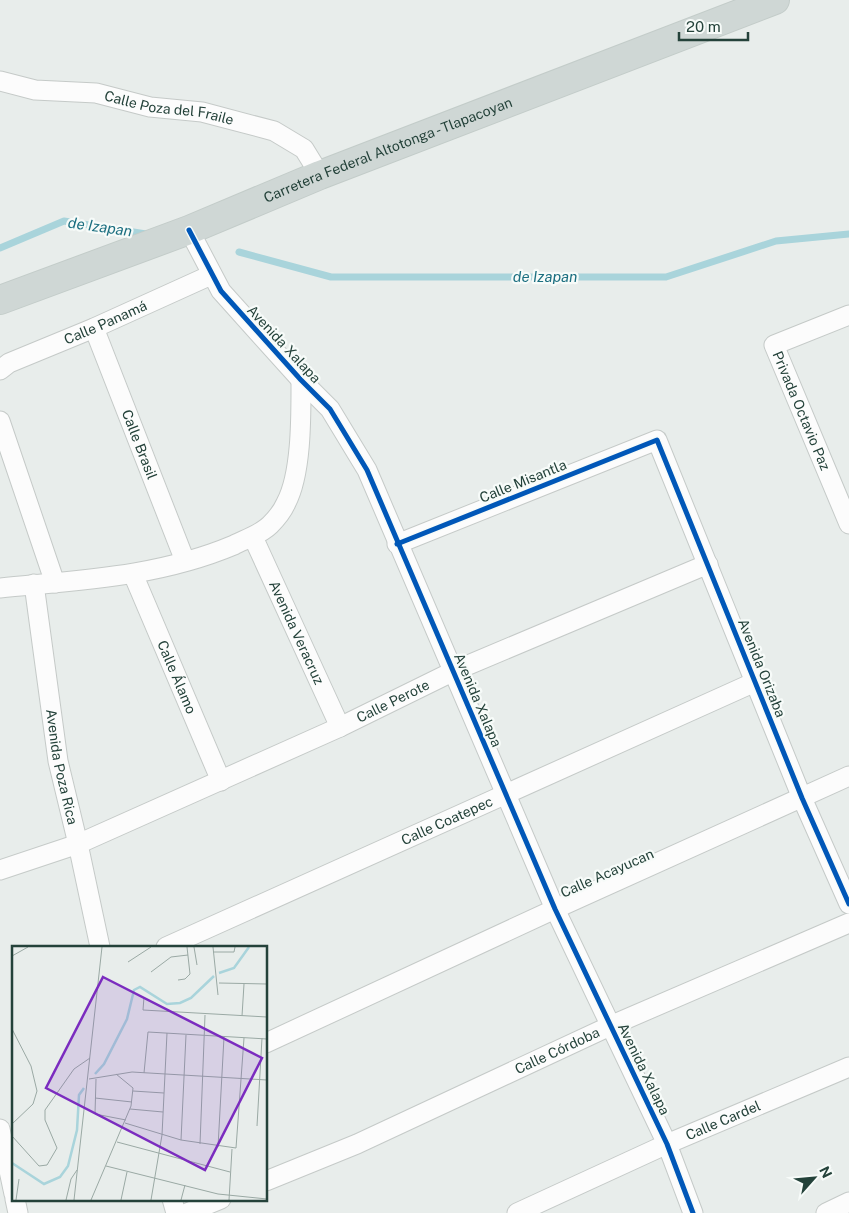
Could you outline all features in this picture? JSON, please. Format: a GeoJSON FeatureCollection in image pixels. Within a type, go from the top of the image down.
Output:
{"type":"FeatureCollection","features":[{"type":"Feature","properties":{"kind":"main road","name":"Carretera Federal Altotonga - Tlapacoyan"},"geometry":{"type":"LineString","coordinates":[[0,300],[189,230],[320,174],[775,0]]}},
{"type":"Feature","properties":{"kind":"street","name":"Calle Poza del Fraile"},"geometry":{"type":"LineString","coordinates":[[0,81],[35,90],[96,93],[150,107],[202,112],[274,131],[304,149],[320,174]]}},
{"type":"Feature","properties":{"kind":"street","name":"Avenida Xalapa"},"geometry":{"type":"LineString","coordinates":[[189,230],[221,291],[301,380],[330,409],[367,470],[397,544],[454,671],[555,909],[668,1144],[693,1213]]}},
{"type":"Feature","properties":{"kind":"street","name":"Calle Panamá"},"geometry":{"type":"LineString","coordinates":[[0,370],[9,363],[94,328],[212,275]]}},
{"type":"Feature","properties":{"kind":"street","name":"Privada Octavio Paz"},"geometry":{"type":"LineString","coordinates":[[849,315],[774,345],[849,524]]}},
{"type":"Feature","properties":{"kind":"street","name":"Calle Brasil"},"geometry":{"type":"LineString","coordinates":[[94,328],[185,561]]}},
{"type":"Feature","properties":{"kind":"street","name":"Avenida Xalapa"},"geometry":{"type":"LineString","coordinates":[[0,588],[133,574],[220,550],[253,536],[270,525],[286,503],[294,479],[299,445],[301,380]]}},
{"type":"Feature","properties":{"kind":"street"},"geometry":{"type":"LineString","coordinates":[[0,421],[55,583]]}},
{"type":"Feature","properties":{"kind":"street","name":"Calle Misantla"},"geometry":{"type":"LineString","coordinates":[[397,544],[656,440]]}},
{"type":"Feature","properties":{"kind":"street","name":"Avenida Orizaba"},"geometry":{"type":"LineString","coordinates":[[656,440],[802,798],[849,904]]}},
{"type":"Feature","properties":{"kind":"street","name":"Avenida Veracruz"},"geometry":{"type":"LineString","coordinates":[[253,536],[340,727]]}},
{"type":"Feature","properties":{"kind":"street","name":"Calle Perote"},"geometry":{"type":"LineString","coordinates":[[0,870],[78,844],[340,727],[454,671],[708,564]]}},
{"type":"Feature","properties":{"kind":"street","name":"Calle Álamo"},"geometry":{"type":"LineString","coordinates":[[133,574],[221,781]]}},
{"type":"Feature","properties":{"kind":"street","name":"Avenida Poza Rica"},"geometry":{"type":"LineString","coordinates":[[34,584],[58,760],[100,946]]}},
{"type":"Feature","properties":{"kind":"street","name":"Calle Coatepec"},"geometry":{"type":"LineString","coordinates":[[168,946],[755,682]]}},
{"type":"Feature","properties":{"kind":"street","name":"Calle Acayucan"},"geometry":{"type":"LineString","coordinates":[[268,1042],[849,776]]}},
{"type":"Feature","properties":{"kind":"street","name":"Calle Córdoba"},"geometry":{"type":"LineString","coordinates":[[268,1180],[357,1144],[610,1026],[849,923]]}},
{"type":"Feature","properties":{"kind":"street","name":"Calle Cardel"},"geometry":{"type":"LineString","coordinates":[[517,1213],[668,1144],[849,1067]]}},
{"type":"Feature","properties":{"kind":"street"},"geometry":{"type":"LineString","coordinates":[[0,1129],[12,1185]]}},
{"type":"Feature","properties":{"kind":"street"},"geometry":{"type":"LineString","coordinates":[[15,1200],[18,1213]]}},
{"type":"Feature","properties":{"kind":"street"},"geometry":{"type":"LineString","coordinates":[[172,1200],[176,1213]]}},
{"type":"Feature","properties":{"kind":"street"},"geometry":{"type":"LineString","coordinates":[[187,1213],[219,1200]]}},
{"type":"Feature","properties":{"kind":"street"},"geometry":{"type":"LineString","coordinates":[[826,1213],[849,1202]]}},
{"type":"Feature","properties":{"kind":"waterway","name":"de Izapan"},"geometry":{"type":"LineString","coordinates":[[0,248],[64,221],[146,234]]}},
{"type":"Feature","properties":{"kind":"waterway","name":"de Izapan"},"geometry":{"type":"LineString","coordinates":[[239,252],[331,277],[666,277],[776,241],[849,234]]}},
{"type":"Feature","properties":{"kind":"cycle path"},"geometry":{"type":"LineString","coordinates":[[189,230],[221,291],[301,380],[330,409],[367,470],[555,909],[667,1144],[693,1213]]}},
{"type":"Feature","properties":{"kind":"cycle path"},"geometry":{"type":"LineString","coordinates":[[397,544],[657,440],[802,798],[849,904]]}}]}
